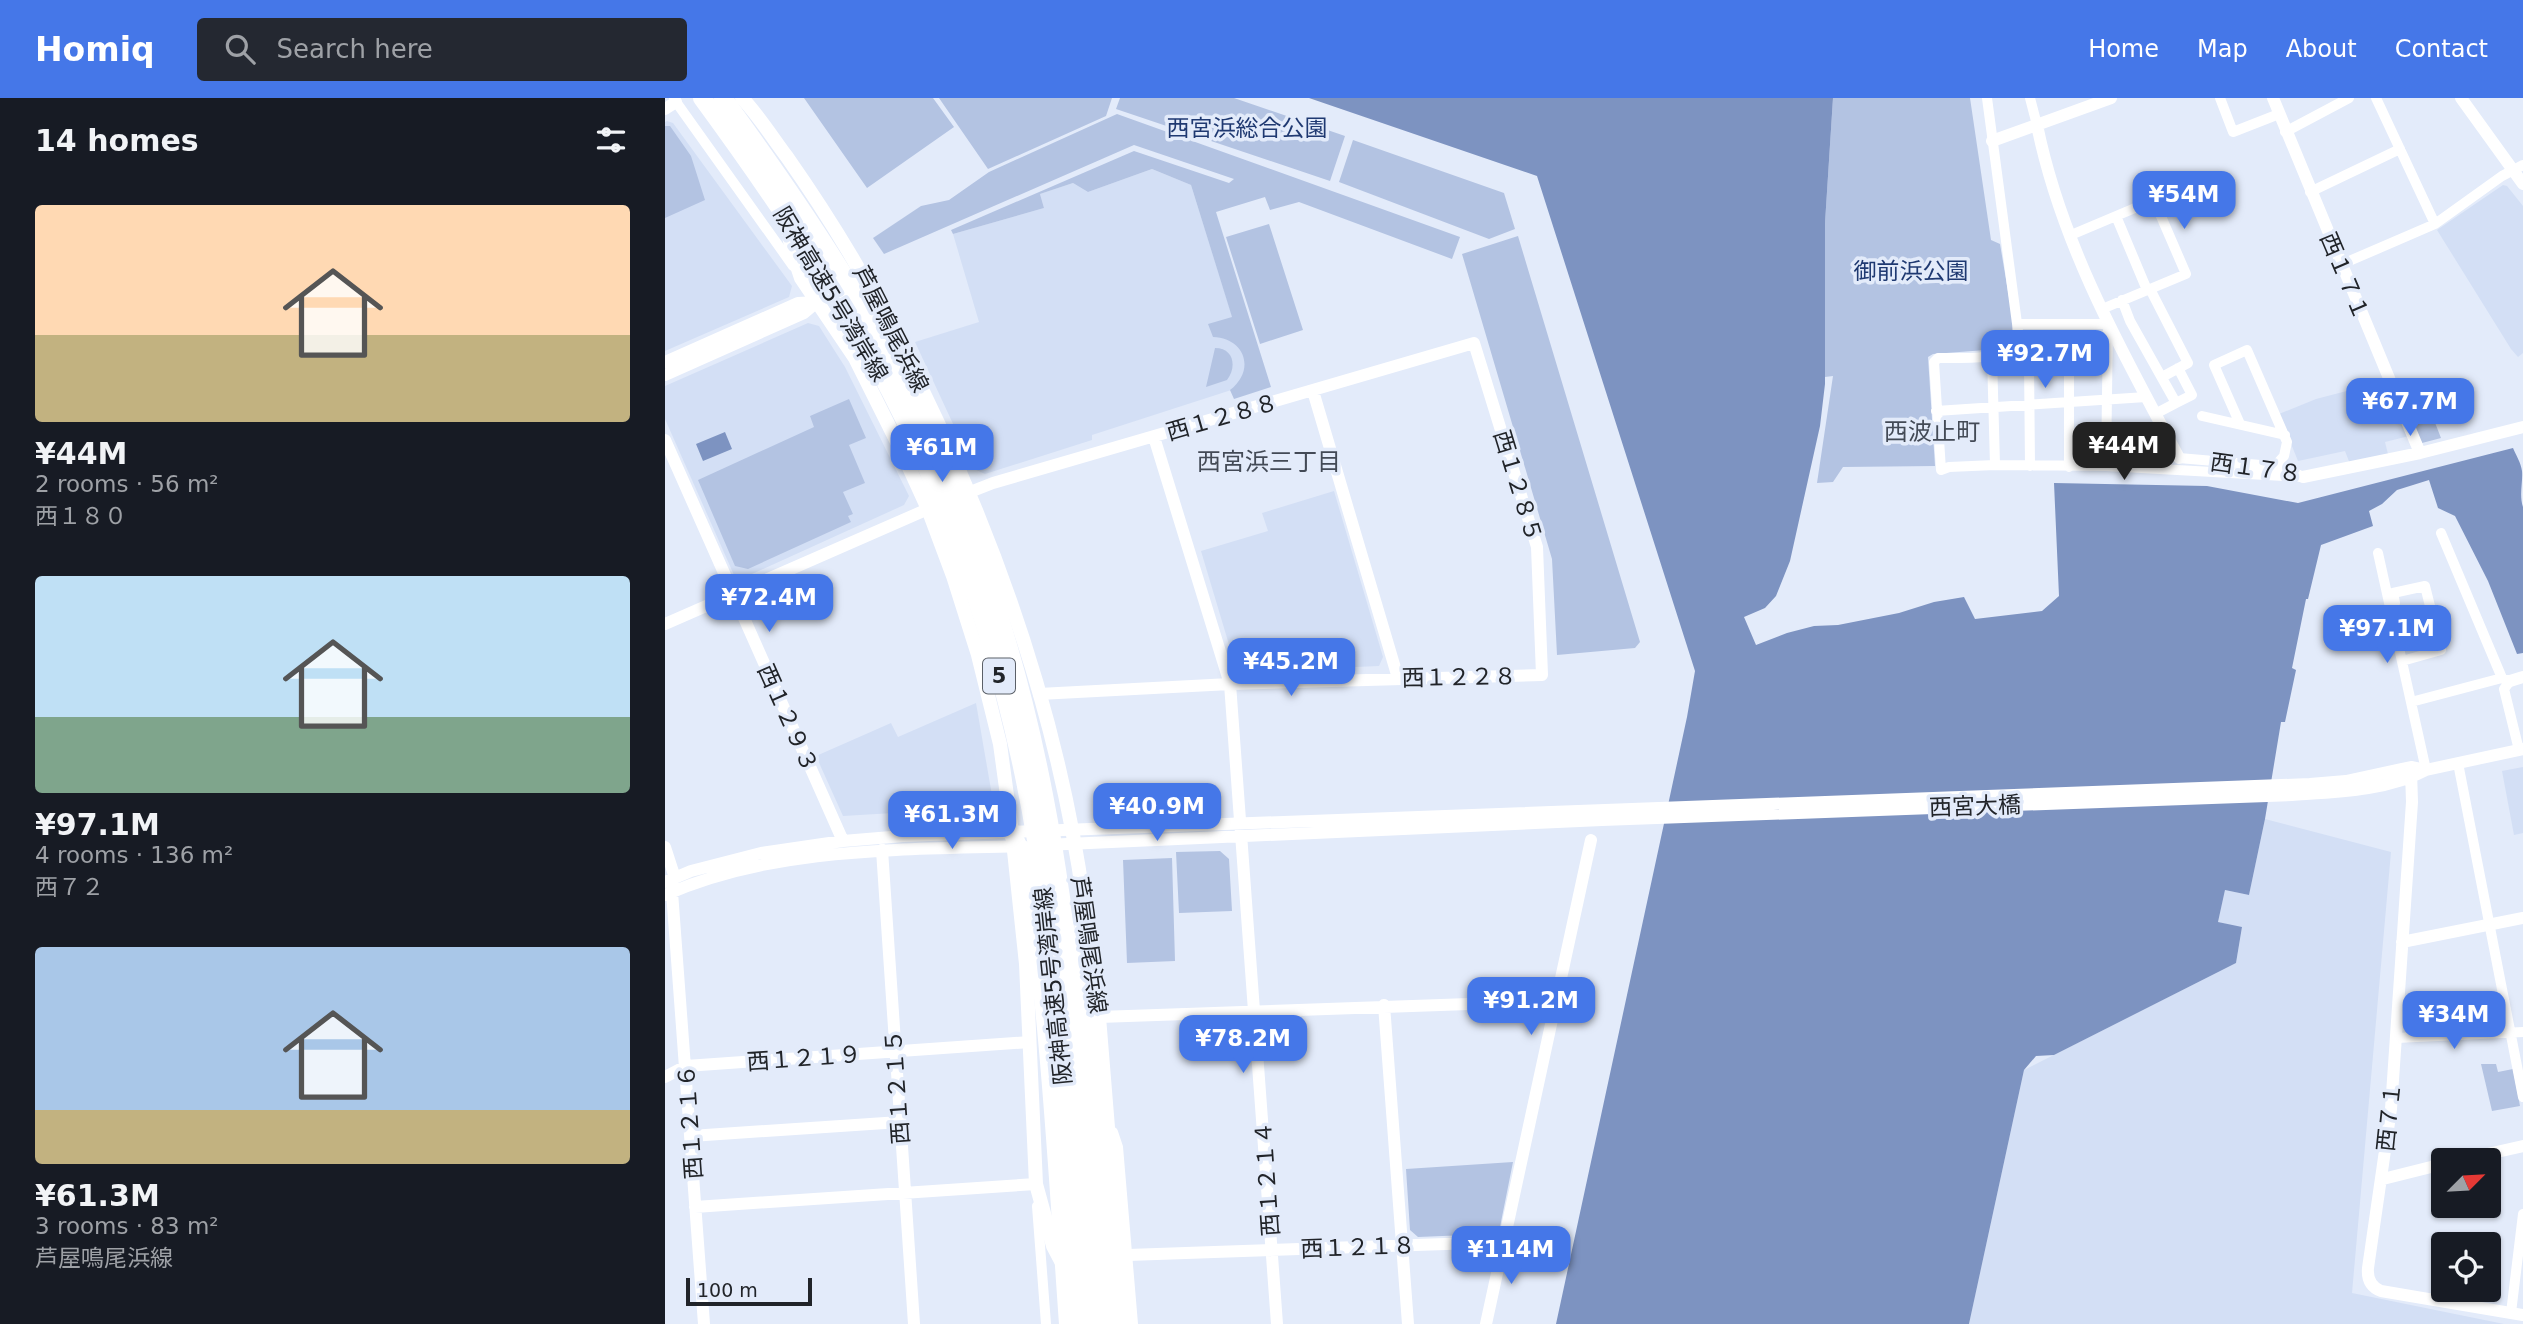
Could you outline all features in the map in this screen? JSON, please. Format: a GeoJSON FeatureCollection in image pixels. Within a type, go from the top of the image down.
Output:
{"type":"FeatureCollection","features":[{"type":"Feature","properties":{"kind":"highway","name":"阪神高速5号湾岸線"},"geometry":{"type":"LineString","coordinates":[[702,98],[813,258],[868,351],[936,491],[978,606],[1013,727],[1042,884],[1063,1075],[1081,1324]]}},
{"type":"Feature","properties":{"kind":"highway","name":"阪神高速5号湾岸線"},"geometry":{"type":"LineString","coordinates":[[723,98],[827,248],[863,306],[895,366],[952,485],[1002,626],[1044,795],[1060,892],[1079,1071],[1096,1324]]}},
{"type":"Feature","properties":{"kind":"highway"},"geometry":{"type":"LineString","coordinates":[[1015,841],[1030,884],[1036,935],[1053,1103],[1068,1324]]}},
{"type":"Feature","properties":{"kind":"highway"},"geometry":{"type":"LineString","coordinates":[[1083,895],[1084,974],[1111,1324]]}},
{"type":"Feature","properties":{"kind":"main road","name":"芦屋鳴尾浜線"},"geometry":{"type":"LineString","coordinates":[[741,98],[772,145],[792,251],[801,278],[855,358],[902,452],[928,509],[978,655],[1000,744],[1015,841],[1030,1042],[1035,1185],[1053,1246],[1096,1324]]}},
{"type":"Feature","properties":{"kind":"main road","name":"芦屋鳴尾浜線"},"geometry":{"type":"LineString","coordinates":[[741,98],[813,195],[867,279],[918,380],[970,492],[1039,694],[1061,778],[1083,895],[1099,1017],[1124,1324]]}},
{"type":"Feature","properties":{"kind":"main road"},"geometry":{"type":"LineString","coordinates":[[928,509],[970,492]]}},
{"type":"Feature","properties":{"kind":"street"},"geometry":{"type":"LineString","coordinates":[[750,98],[799,165],[813,195]]}},
{"type":"Feature","properties":{"kind":"street"},"geometry":{"type":"LineString","coordinates":[[1987,98],[2019,324],[2016,339],[2000,354],[1935,360],[1941,470],[1949,467],[1995,465],[2106,466],[2303,477]]}},
{"type":"Feature","properties":{"kind":"street"},"geometry":{"type":"LineString","coordinates":[[2030,98],[2037,125]]}},
{"type":"Feature","properties":{"kind":"street"},"geometry":{"type":"LineString","coordinates":[[1992,141],[2111,98]]}},
{"type":"Feature","properties":{"kind":"street"},"geometry":{"type":"LineString","coordinates":[[2220,98],[2233,132],[2279,114]]}},
{"type":"Feature","properties":{"kind":"street","name":"西１７１"},"geometry":{"type":"LineString","coordinates":[[2273,98],[2420,453]]}},
{"type":"Feature","properties":{"kind":"street"},"geometry":{"type":"LineString","coordinates":[[2285,132],[2329,103],[2349,98]]}},
{"type":"Feature","properties":{"kind":"street"},"geometry":{"type":"LineString","coordinates":[[2376,98],[2435,225]]}},
{"type":"Feature","properties":{"kind":"street"},"geometry":{"type":"LineString","coordinates":[[2461,98],[2518,168],[2523,184]]}},
{"type":"Feature","properties":{"kind":"street"},"geometry":{"type":"LineString","coordinates":[[671,103],[801,278]]}},
{"type":"Feature","properties":{"kind":"street","name":"西１７８"},"geometry":{"type":"LineString","coordinates":[[2037,125],[2054,193],[2108,324],[2179,458],[2284,467],[2303,477],[2420,453],[2523,427]]}},
{"type":"Feature","properties":{"kind":"street"},"geometry":{"type":"LineString","coordinates":[[2310,191],[2400,149]]}},
{"type":"Feature","properties":{"kind":"street"},"geometry":{"type":"LineString","coordinates":[[2340,265],[2435,225],[2518,168]]}},
{"type":"Feature","properties":{"kind":"street"},"geometry":{"type":"LineString","coordinates":[[2071,235],[2154,200],[2186,274],[2102,309]]}},
{"type":"Feature","properties":{"kind":"street"},"geometry":{"type":"LineString","coordinates":[[2116,216],[2149,289],[2188,363],[2162,377]]}},
{"type":"Feature","properties":{"kind":"street"},"geometry":{"type":"LineString","coordinates":[[665,375],[804,313],[817,302],[867,279]]}},
{"type":"Feature","properties":{"kind":"street"},"geometry":{"type":"LineString","coordinates":[[2122,300],[2130,321],[2176,403]]}},
{"type":"Feature","properties":{"kind":"street"},"geometry":{"type":"LineString","coordinates":[[665,362],[798,303],[817,302]]}},
{"type":"Feature","properties":{"kind":"street"},"geometry":{"type":"LineString","coordinates":[[2019,324],[2108,324],[2106,466]]}},
{"type":"Feature","properties":{"kind":"street","name":"西１２８８"},"geometry":{"type":"LineString","coordinates":[[970,492],[993,483],[1475,343]]}},
{"type":"Feature","properties":{"kind":"street","name":"西１２８５"},"geometry":{"type":"LineString","coordinates":[[1475,343],[1537,547],[1542,675]]}},
{"type":"Feature","properties":{"kind":"street"},"geometry":{"type":"LineString","coordinates":[[2240,424],[2214,365],[2247,350],[2288,447],[2280,463],[2275,466]]}},
{"type":"Feature","properties":{"kind":"street"},"geometry":{"type":"LineString","coordinates":[[1992,356],[1995,465]]}},
{"type":"Feature","properties":{"kind":"street"},"geometry":{"type":"LineString","coordinates":[[2030,466],[2029,362],[2107,358]]}},
{"type":"Feature","properties":{"kind":"street"},"geometry":{"type":"LineString","coordinates":[[2069,360],[2069,467]]}},
{"type":"Feature","properties":{"kind":"street"},"geometry":{"type":"LineString","coordinates":[[2155,414],[2192,395],[2178,369]]}},
{"type":"Feature","properties":{"kind":"street"},"geometry":{"type":"LineString","coordinates":[[1313,391],[1398,678]]}},
{"type":"Feature","properties":{"kind":"street"},"geometry":{"type":"LineString","coordinates":[[1936,411],[2146,397]]}},
{"type":"Feature","properties":{"kind":"street"},"geometry":{"type":"LineString","coordinates":[[2202,415],[2285,435]]}},
{"type":"Feature","properties":{"kind":"street","name":"西１２１４"},"geometry":{"type":"LineString","coordinates":[[1154,437],[1230,684],[1277,1324]]}},
{"type":"Feature","properties":{"kind":"street","name":"西１２９３"},"geometry":{"type":"LineString","coordinates":[[665,440],[842,841]]}},
{"type":"Feature","properties":{"kind":"street"},"geometry":{"type":"LineString","coordinates":[[665,624],[928,509]]}},
{"type":"Feature","properties":{"kind":"street"},"geometry":{"type":"LineString","coordinates":[[2441,533],[2512,679]]}},
{"type":"Feature","properties":{"kind":"street"},"geometry":{"type":"LineString","coordinates":[[2378,553],[2426,770]]}},
{"type":"Feature","properties":{"kind":"street"},"geometry":{"type":"LineString","coordinates":[[2397,640],[2400,627],[2393,593],[2425,586],[2441,650],[2402,661]]}},
{"type":"Feature","properties":{"kind":"street","name":"西１２２８"},"geometry":{"type":"LineString","coordinates":[[1039,694],[1230,684],[1542,675]]}},
{"type":"Feature","properties":{"kind":"street"},"geometry":{"type":"LineString","coordinates":[[2411,702],[2512,679]]}},
{"type":"Feature","properties":{"kind":"street"},"geometry":{"type":"LineString","coordinates":[[2411,772],[2521,750],[2504,689],[2512,679]]}},
{"type":"Feature","properties":{"kind":"street"},"geometry":{"type":"LineString","coordinates":[[2459,763],[2523,1097]]}},
{"type":"Feature","properties":{"kind":"street","name":"西宮大橋"},"geometry":{"type":"LineString","coordinates":[[1602,815],[2347,786],[2411,772]]}},
{"type":"Feature","properties":{"kind":"street","name":"西７１"},"geometry":{"type":"LineString","coordinates":[[2411,772],[2391,1109],[2383,1179],[2367,1274],[2372,1285],[2381,1291],[2517,1314]]}},
{"type":"Feature","properties":{"kind":"street"},"geometry":{"type":"LineString","coordinates":[[1073,836],[1242,838],[1602,815]]}},
{"type":"Feature","properties":{"kind":"street"},"geometry":{"type":"LineString","coordinates":[[668,886],[763,867],[882,850],[1241,824],[1602,815]]}},
{"type":"Feature","properties":{"kind":"street"},"geometry":{"type":"LineString","coordinates":[[668,886],[714,864],[761,853],[842,841],[903,836],[1015,841]]}},
{"type":"Feature","properties":{"kind":"street"},"geometry":{"type":"LineString","coordinates":[[1486,1324],[1591,840]]}},
{"type":"Feature","properties":{"kind":"street","name":"西１２１６"},"geometry":{"type":"LineString","coordinates":[[665,846],[686,1066],[704,1324]]}},
{"type":"Feature","properties":{"kind":"street","name":"西１２１５"},"geometry":{"type":"LineString","coordinates":[[882,850],[914,1324]]}},
{"type":"Feature","properties":{"kind":"street"},"geometry":{"type":"LineString","coordinates":[[2402,942],[2523,918]]}},
{"type":"Feature","properties":{"kind":"street"},"geometry":{"type":"LineString","coordinates":[[1099,1017],[1556,1001]]}},
{"type":"Feature","properties":{"kind":"street"},"geometry":{"type":"LineString","coordinates":[[1384,1005],[1408,1324]]}},
{"type":"Feature","properties":{"kind":"street"},"geometry":{"type":"LineString","coordinates":[[2396,1038],[2523,1032]]}},
{"type":"Feature","properties":{"kind":"street","name":"西１２１９"},"geometry":{"type":"LineString","coordinates":[[665,1077],[686,1066],[1030,1042]]}},
{"type":"Feature","properties":{"kind":"street"},"geometry":{"type":"LineString","coordinates":[[1107,1112],[1118,1147],[1133,1324]]}},
{"type":"Feature","properties":{"kind":"street"},"geometry":{"type":"LineString","coordinates":[[691,1136],[900,1122]]}},
{"type":"Feature","properties":{"kind":"street"},"geometry":{"type":"LineString","coordinates":[[2501,1151],[2523,1146]]}},
{"type":"Feature","properties":{"kind":"street"},"geometry":{"type":"LineString","coordinates":[[2383,1179],[2431,1167]]}},
{"type":"Feature","properties":{"kind":"street"},"geometry":{"type":"LineString","coordinates":[[695,1207],[1035,1185],[1045,1324]]}},
{"type":"Feature","properties":{"kind":"street"},"geometry":{"type":"LineString","coordinates":[[2517,1314],[2523,1214]]}},
{"type":"Feature","properties":{"kind":"street","name":"西１２１８"},"geometry":{"type":"LineString","coordinates":[[1128,1255],[1504,1242]]}},
{"type":"Feature","properties":{"kind":"shaded area"},"geometry":{"type":"Polygon","coordinates":[[[1309,98],[1833,98],[1825,223],[1825,384],[1820,426],[1790,561],[1776,596],[1765,608],[1744,617],[1756,645],[1814,626],[1838,625],[1964,597],[1975,619],[2042,611],[2059,596],[2054,483],[2207,486],[2298,503],[2513,448],[2522,471],[2523,653],[2517,654],[2488,581],[2455,516],[2438,508],[2429,480],[2397,490],[2382,504],[2369,511],[2373,526],[2321,545],[2306,599],[2292,668],[2296,670],[2285,722],[2281,722],[2249,895],[2225,890],[2218,922],[2242,927],[2236,963],[2054,1055],[2036,1056],[2024,1070],[1969,1324],[1556,1324],[1695,671],[1537,176],[1309,98]]]}},
{"type":"Feature","properties":{"kind":"shaded area"},"geometry":{"type":"Polygon","coordinates":[[[665,122],[673,123],[792,286],[789,297],[665,351],[665,122]]]}},
{"type":"Feature","properties":{"kind":"shaded area"},"geometry":{"type":"Polygon","coordinates":[[[1152,169],[1191,185],[1253,383],[1092,435],[1092,440],[985,474],[974,469],[915,342],[979,322],[953,234],[1044,208],[1040,194],[1073,183],[1088,192],[1152,169]]]}},
{"type":"Feature","properties":{"kind":"shaded area"},"geometry":{"type":"Polygon","coordinates":[[[2503,185],[2507,186],[2523,206],[2523,353],[2518,357],[2437,230],[2503,185]]]}},
{"type":"Feature","properties":{"kind":"shaded area"},"geometry":{"type":"Polygon","coordinates":[[[808,323],[819,326],[845,367],[909,496],[904,505],[741,579],[734,575],[665,419],[665,386],[808,323]]]}},
{"type":"Feature","properties":{"kind":"shaded area"},"geometry":{"type":"Polygon","coordinates":[[[2385,381],[2409,436],[2385,442],[2388,454],[2350,464],[2345,451],[2298,461],[2279,414],[2316,399],[2385,381]]]}},
{"type":"Feature","properties":{"kind":"shaded area"},"geometry":{"type":"Polygon","coordinates":[[[725,432],[732,449],[703,461],[696,444],[725,432]]]}},
{"type":"Feature","properties":{"kind":"shaded area"},"geometry":{"type":"Polygon","coordinates":[[[1334,491],[1383,657],[1379,666],[1242,672],[1236,668],[1201,551],[1268,531],[1262,513],[1334,491]]]}},
{"type":"Feature","properties":{"kind":"shaded area"},"geometry":{"type":"Polygon","coordinates":[[[976,703],[994,807],[843,816],[816,756],[891,723],[898,737],[976,703]]]}},
{"type":"Feature","properties":{"kind":"shaded area"},"geometry":{"type":"Polygon","coordinates":[[[2523,767],[2523,833],[2514,835],[2502,771],[2523,767]]]}},
{"type":"Feature","properties":{"kind":"shaded area"},"geometry":{"type":"Polygon","coordinates":[[[2265,819],[2391,852],[2352,1293],[2504,1324],[1969,1324],[2024,1070],[2236,963],[2242,928],[2218,922],[2225,890],[2249,895],[2265,819]]]}},
{"type":"Feature","properties":{"kind":"green space"},"geometry":{"type":"Polygon","coordinates":[[[804,98],[933,98],[954,127],[867,188],[804,98]]]}},
{"type":"Feature","properties":{"kind":"green space"},"geometry":{"type":"Polygon","coordinates":[[[939,98],[1112,98],[1106,116],[988,169],[939,98]]]}},
{"type":"Feature","properties":{"kind":"green space","name":"西宮浜総合公園"},"geometry":{"type":"Polygon","coordinates":[[[1120,98],[1234,98],[1345,136],[1330,181],[1116,109],[1120,98]]]}},
{"type":"Feature","properties":{"kind":"green space","name":"御前浜公園"},"geometry":{"type":"Polygon","coordinates":[[[1833,98],[1970,98],[1991,240],[2000,244],[2013,321],[2012,335],[1999,349],[1933,354],[1928,357],[1935,466],[1843,467],[1833,482],[1817,483],[1833,376],[1825,377],[1825,223],[1833,98]]]}},
{"type":"Feature","properties":{"kind":"green space"},"geometry":{"type":"Polygon","coordinates":[[[1117,114],[1460,237],[1452,259],[1299,202],[1270,210],[1265,197],[1216,212],[1271,387],[1234,399],[1230,390],[1243,373],[1243,356],[1233,343],[1213,337],[1208,324],[1232,317],[1191,185],[1152,169],[1088,192],[1073,183],[1040,194],[1044,208],[953,234],[951,230],[1134,151],[1229,183],[1234,179],[1134,145],[884,254],[873,238],[921,206],[949,200],[989,172],[1117,114]]]}},
{"type":"Feature","properties":{"kind":"green space"},"geometry":{"type":"Polygon","coordinates":[[[665,126],[670,126],[691,156],[705,200],[665,218],[665,126]]]}},
{"type":"Feature","properties":{"kind":"green space"},"geometry":{"type":"Polygon","coordinates":[[[1353,140],[1504,193],[1515,229],[1489,239],[1339,182],[1353,140]]]}},
{"type":"Feature","properties":{"kind":"green space"},"geometry":{"type":"Polygon","coordinates":[[[1269,224],[1303,330],[1260,344],[1226,237],[1269,224]]]}},
{"type":"Feature","properties":{"kind":"green space"},"geometry":{"type":"Polygon","coordinates":[[[1518,236],[1640,642],[1635,648],[1557,655],[1552,559],[1462,254],[1518,236]]]}},
{"type":"Feature","properties":{"kind":"green space"},"geometry":{"type":"Polygon","coordinates":[[[1215,348],[1230,355],[1232,370],[1227,380],[1206,387],[1215,348]]]}},
{"type":"Feature","properties":{"kind":"green space"},"geometry":{"type":"Polygon","coordinates":[[[2421,380],[2437,419],[2434,420],[2441,438],[2422,443],[2398,390],[2421,380]]]}},
{"type":"Feature","properties":{"kind":"green space"},"geometry":{"type":"Polygon","coordinates":[[[849,399],[866,438],[849,445],[865,483],[843,492],[853,514],[848,516],[851,522],[748,569],[735,566],[698,480],[814,427],[810,416],[849,399]]]}},
{"type":"Feature","properties":{"kind":"green space"},"geometry":{"type":"Polygon","coordinates":[[[2111,426],[2126,426],[2126,436],[2143,437],[2143,451],[2130,451],[2129,462],[2110,461],[2111,426]]]}},
{"type":"Feature","properties":{"kind":"green space"},"geometry":{"type":"Polygon","coordinates":[[[1220,851],[1229,859],[1232,911],[1179,913],[1176,852],[1220,851]]]}},
{"type":"Feature","properties":{"kind":"green space"},"geometry":{"type":"Polygon","coordinates":[[[1172,858],[1175,961],[1127,963],[1123,860],[1172,858]]]}},
{"type":"Feature","properties":{"kind":"green space"},"geometry":{"type":"Polygon","coordinates":[[[2481,1064],[2496,1064],[2498,1072],[2513,1069],[2520,1106],[2492,1111],[2481,1064]]]}},
{"type":"Feature","properties":{"kind":"green space"},"geometry":{"type":"Polygon","coordinates":[[[1513,1162],[1500,1227],[1491,1234],[1418,1237],[1410,1230],[1406,1169],[1513,1162]]]}},
{"type":"Feature","properties":{"kind":"district","name":"西波止町"},"geometry":{"type":"Point","coordinates":[1932,432]}},
{"type":"Feature","properties":{"kind":"district","name":"西宮浜三丁目"},"geometry":{"type":"Point","coordinates":[1269,462]}}]}
